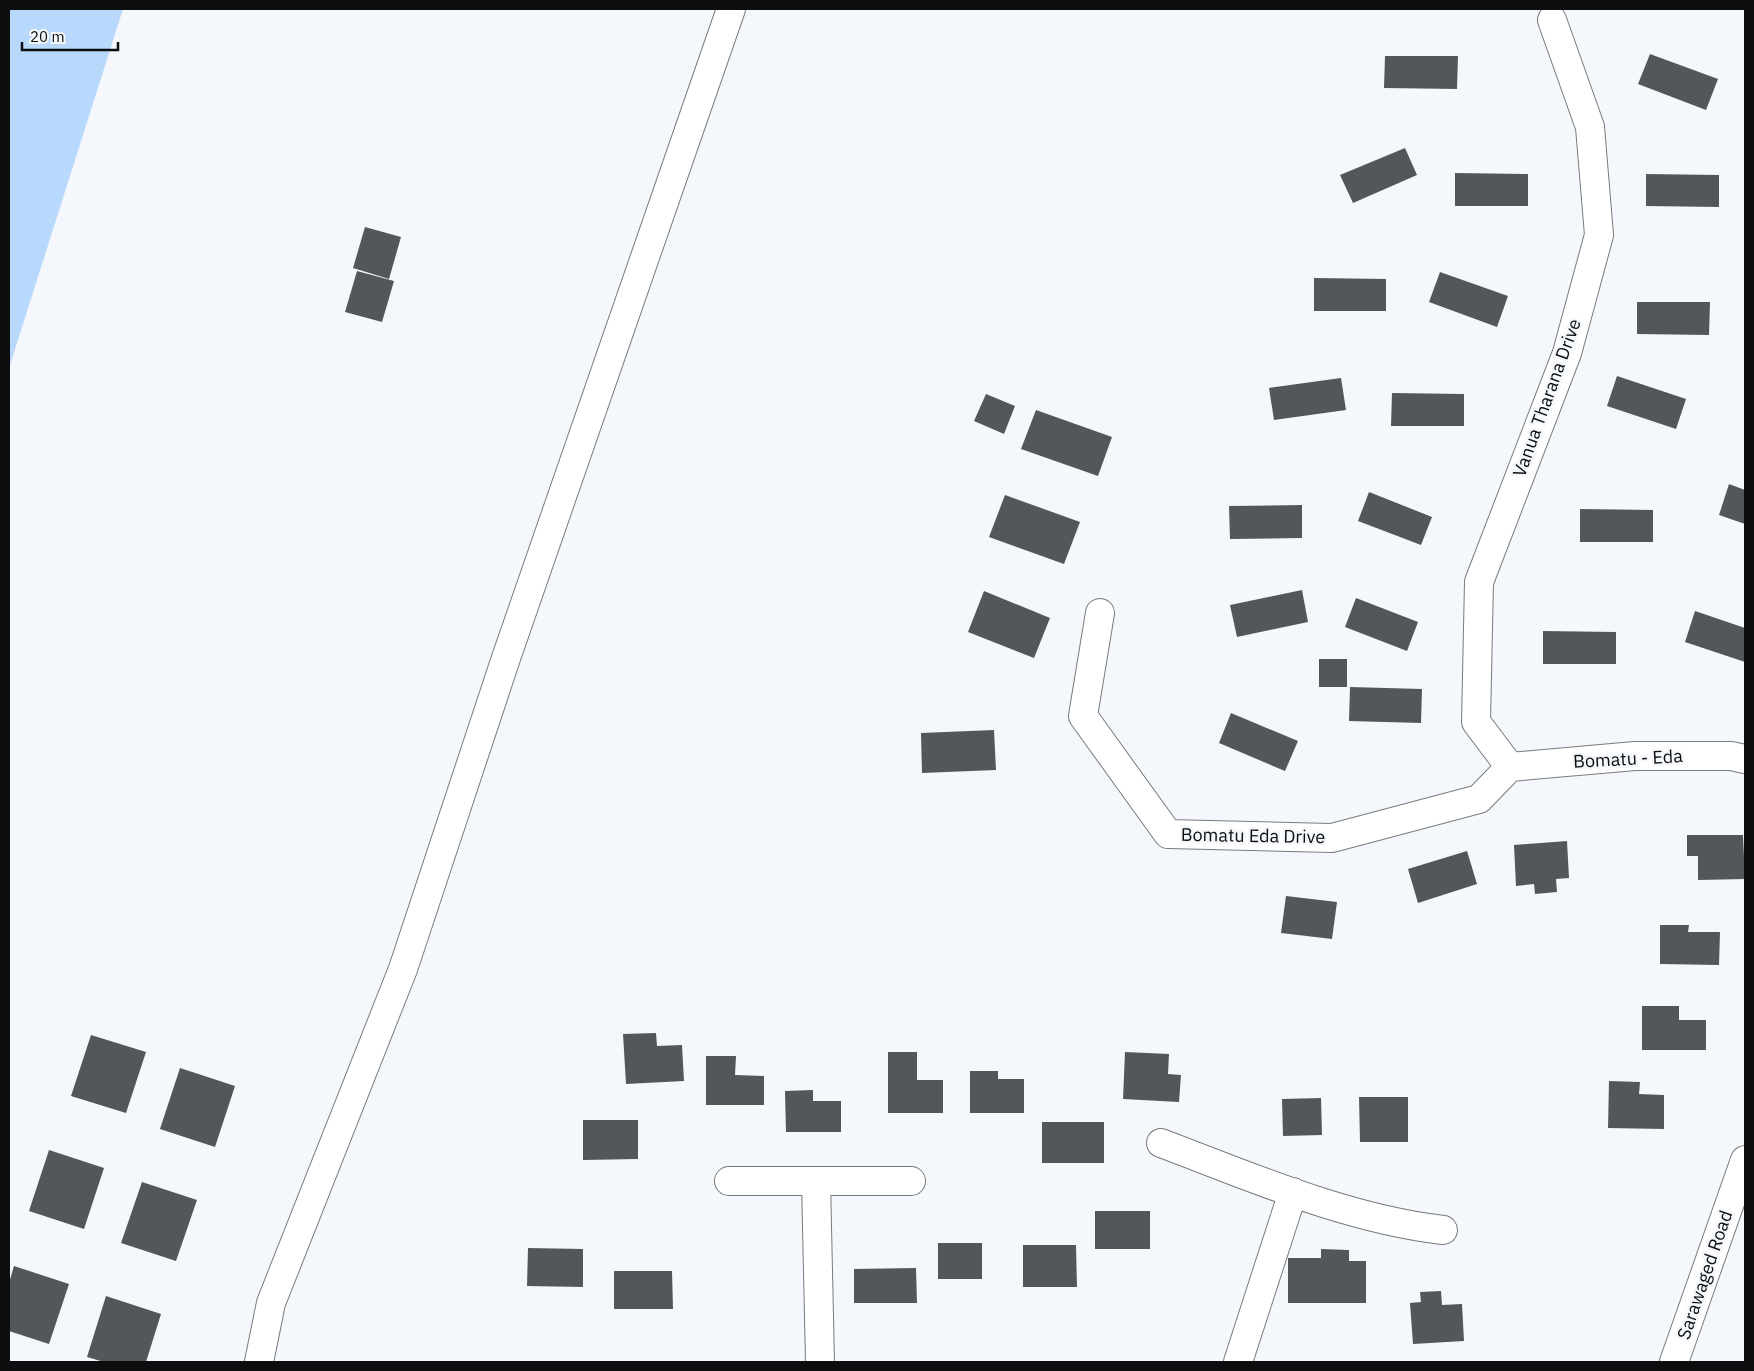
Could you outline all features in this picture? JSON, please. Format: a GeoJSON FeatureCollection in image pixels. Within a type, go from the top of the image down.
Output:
{"type":"FeatureCollection","features":[{"type":"Feature","properties":{"kind":"street"},"geometry":{"type":"LineString","coordinates":[[259,1362],[271,1303],[403,969],[506,658],[731,9]]}},
{"type":"Feature","properties":{"kind":"street","name":"Vanua Tharana Drive"},"geometry":{"type":"LineString","coordinates":[[1510,767],[1476,722],[1479,582],[1567,353],[1599,235],[1590,127],[1552,20]]}},
{"type":"Feature","properties":{"kind":"street","name":"Bomatu Eda Drive"},"geometry":{"type":"LineString","coordinates":[[1100,613],[1083,716],[1168,834],[1332,838],[1479,799],[1510,767]]}},
{"type":"Feature","properties":{"kind":"street","name":"Bomatu - Eda"},"geometry":{"type":"LineString","coordinates":[[1510,767],[1635,756],[1731,756],[1745,759]]}},
{"type":"Feature","properties":{"kind":"street"},"geometry":{"type":"LineString","coordinates":[[1161,1143],[1293,1192],[1407,1226],[1442,1230]]}},
{"type":"Feature","properties":{"kind":"street","name":"Sarawaged Road"},"geometry":{"type":"LineString","coordinates":[[1674,1362],[1745,1160]]}},
{"type":"Feature","properties":{"kind":"street"},"geometry":{"type":"LineString","coordinates":[[729,1181],[910,1181]]}},
{"type":"Feature","properties":{"kind":"street"},"geometry":{"type":"LineString","coordinates":[[816,1181],[820,1362]]}},
{"type":"Feature","properties":{"kind":"street"},"geometry":{"type":"LineString","coordinates":[[1238,1362],[1293,1192]]}},
{"type":"Feature","properties":{"kind":"shaded area"},"geometry":{"type":"Polygon","coordinates":[[[9,9],[123,9],[9,368],[9,9]]]}},
{"type":"Feature","properties":{"kind":"building"},"geometry":{"type":"Polygon","coordinates":[[[1650,54],[1718,79],[1706,110],[1638,84],[1650,54]]]}},
{"type":"Feature","properties":{"kind":"building"},"geometry":{"type":"Polygon","coordinates":[[[1385,56],[1458,56],[1457,89],[1384,88],[1385,56]]]}},
{"type":"Feature","properties":{"kind":"building"},"geometry":{"type":"Polygon","coordinates":[[[1405,148],[1417,175],[1353,203],[1340,175],[1405,148]]]}},
{"type":"Feature","properties":{"kind":"building"},"geometry":{"type":"Polygon","coordinates":[[[1455,173],[1528,174],[1528,206],[1455,206],[1455,173]]]}},
{"type":"Feature","properties":{"kind":"building"},"geometry":{"type":"Polygon","coordinates":[[[1646,174],[1719,175],[1719,207],[1646,206],[1646,174]]]}},
{"type":"Feature","properties":{"kind":"building"},"geometry":{"type":"Polygon","coordinates":[[[365,227],[401,237],[389,279],[353,268],[365,227]]]}},
{"type":"Feature","properties":{"kind":"building"},"geometry":{"type":"Polygon","coordinates":[[[357,271],[394,281],[382,322],[345,312],[357,271]]]}},
{"type":"Feature","properties":{"kind":"building"},"geometry":{"type":"Polygon","coordinates":[[[1440,272],[1508,296],[1497,327],[1429,302],[1440,272]]]}},
{"type":"Feature","properties":{"kind":"building"},"geometry":{"type":"Polygon","coordinates":[[[1314,278],[1386,279],[1386,311],[1314,311],[1314,278]]]}},
{"type":"Feature","properties":{"kind":"building"},"geometry":{"type":"Polygon","coordinates":[[[1637,302],[1710,302],[1709,335],[1637,334],[1637,302]]]}},
{"type":"Feature","properties":{"kind":"building"},"geometry":{"type":"Polygon","coordinates":[[[1617,376],[1686,399],[1676,429],[1607,406],[1617,376]]]}},
{"type":"Feature","properties":{"kind":"building"},"geometry":{"type":"Polygon","coordinates":[[[1341,378],[1346,410],[1274,420],[1269,388],[1341,378]]]}},
{"type":"Feature","properties":{"kind":"building"},"geometry":{"type":"Polygon","coordinates":[[[1392,393],[1464,394],[1464,426],[1391,426],[1392,393]]]}},
{"type":"Feature","properties":{"kind":"building"},"geometry":{"type":"Polygon","coordinates":[[[986,394],[1015,406],[1004,434],[974,421],[986,394]]]}},
{"type":"Feature","properties":{"kind":"building"},"geometry":{"type":"Polygon","coordinates":[[[1036,410],[1112,437],[1098,476],[1021,449],[1036,410]]]}},
{"type":"Feature","properties":{"kind":"building"},"geometry":{"type":"Polygon","coordinates":[[[1729,484],[1745,490],[1745,524],[1719,515],[1729,484]]]}},
{"type":"Feature","properties":{"kind":"building"},"geometry":{"type":"Polygon","coordinates":[[[1369,492],[1432,517],[1421,545],[1358,521],[1369,492]]]}},
{"type":"Feature","properties":{"kind":"building"},"geometry":{"type":"Polygon","coordinates":[[[1005,495],[1080,522],[1064,564],[989,537],[1005,495]]]}},
{"type":"Feature","properties":{"kind":"building"},"geometry":{"type":"Polygon","coordinates":[[[1302,505],[1302,538],[1230,539],[1229,506],[1302,505]]]}},
{"type":"Feature","properties":{"kind":"building"},"geometry":{"type":"Polygon","coordinates":[[[1580,509],[1653,510],[1653,542],[1580,542],[1580,509]]]}},
{"type":"Feature","properties":{"kind":"building"},"geometry":{"type":"Polygon","coordinates":[[[1302,590],[1308,622],[1237,637],[1230,605],[1302,590]]]}},
{"type":"Feature","properties":{"kind":"building"},"geometry":{"type":"Polygon","coordinates":[[[984,591],[1050,618],[1034,658],[968,632],[984,591]]]}},
{"type":"Feature","properties":{"kind":"building"},"geometry":{"type":"Polygon","coordinates":[[[1356,598],[1418,622],[1407,651],[1345,627],[1356,598]]]}},
{"type":"Feature","properties":{"kind":"building"},"geometry":{"type":"Polygon","coordinates":[[[1695,611],[1745,628],[1745,662],[1685,642],[1695,611]]]}},
{"type":"Feature","properties":{"kind":"building"},"geometry":{"type":"Polygon","coordinates":[[[1543,631],[1616,632],[1616,664],[1543,664],[1543,631]]]}},
{"type":"Feature","properties":{"kind":"building"},"geometry":{"type":"Polygon","coordinates":[[[1319,659],[1347,659],[1347,687],[1319,687],[1319,659]]]}},
{"type":"Feature","properties":{"kind":"building"},"geometry":{"type":"Polygon","coordinates":[[[1350,687],[1422,689],[1421,723],[1349,721],[1350,687]]]}},
{"type":"Feature","properties":{"kind":"building"},"geometry":{"type":"Polygon","coordinates":[[[1231,713],[1298,741],[1285,771],[1219,743],[1231,713]]]}},
{"type":"Feature","properties":{"kind":"building"},"geometry":{"type":"Polygon","coordinates":[[[994,730],[996,770],[922,773],[921,733],[994,730]]]}},
{"type":"Feature","properties":{"kind":"building"},"geometry":{"type":"Polygon","coordinates":[[[1687,835],[1743,835],[1745,879],[1698,880],[1698,856],[1687,856],[1687,835]]]}},
{"type":"Feature","properties":{"kind":"building"},"geometry":{"type":"Polygon","coordinates":[[[1567,841],[1569,878],[1556,879],[1557,892],[1535,894],[1534,884],[1516,886],[1514,845],[1567,841]]]}},
{"type":"Feature","properties":{"kind":"building"},"geometry":{"type":"Polygon","coordinates":[[[1467,851],[1477,884],[1418,903],[1408,869],[1467,851]]]}},
{"type":"Feature","properties":{"kind":"building"},"geometry":{"type":"Polygon","coordinates":[[[1286,896],[1337,902],[1332,939],[1281,933],[1286,896]]]}},
{"type":"Feature","properties":{"kind":"building"},"geometry":{"type":"Polygon","coordinates":[[[1660,925],[1689,925],[1688,932],[1720,932],[1719,965],[1660,964],[1660,925]]]}},
{"type":"Feature","properties":{"kind":"building"},"geometry":{"type":"Polygon","coordinates":[[[1642,1006],[1679,1006],[1679,1020],[1706,1020],[1706,1050],[1642,1050],[1642,1006]]]}},
{"type":"Feature","properties":{"kind":"building"},"geometry":{"type":"Polygon","coordinates":[[[656,1033],[657,1046],[682,1045],[684,1081],[626,1084],[623,1034],[656,1033]]]}},
{"type":"Feature","properties":{"kind":"building"},"geometry":{"type":"Polygon","coordinates":[[[91,1035],[146,1052],[126,1113],[71,1096],[91,1035]]]}},
{"type":"Feature","properties":{"kind":"building"},"geometry":{"type":"Polygon","coordinates":[[[888,1052],[917,1052],[917,1080],[943,1080],[943,1113],[888,1113],[888,1052]]]}},
{"type":"Feature","properties":{"kind":"building"},"geometry":{"type":"Polygon","coordinates":[[[1125,1052],[1169,1054],[1168,1074],[1181,1075],[1179,1102],[1123,1099],[1125,1052]]]}},
{"type":"Feature","properties":{"kind":"building"},"geometry":{"type":"Polygon","coordinates":[[[706,1056],[736,1056],[735,1075],[764,1076],[764,1105],[706,1105],[706,1056]]]}},
{"type":"Feature","properties":{"kind":"building"},"geometry":{"type":"Polygon","coordinates":[[[180,1068],[235,1086],[215,1147],[160,1129],[180,1068]]]}},
{"type":"Feature","properties":{"kind":"building"},"geometry":{"type":"Polygon","coordinates":[[[970,1071],[998,1071],[998,1079],[1024,1079],[1024,1113],[970,1113],[970,1071]]]}},
{"type":"Feature","properties":{"kind":"building"},"geometry":{"type":"Polygon","coordinates":[[[1609,1081],[1640,1082],[1639,1094],[1664,1095],[1664,1129],[1608,1128],[1609,1081]]]}},
{"type":"Feature","properties":{"kind":"building"},"geometry":{"type":"Polygon","coordinates":[[[813,1090],[813,1101],[841,1101],[841,1132],[786,1132],[785,1091],[813,1090]]]}},
{"type":"Feature","properties":{"kind":"building"},"geometry":{"type":"Polygon","coordinates":[[[1359,1097],[1408,1097],[1408,1142],[1360,1142],[1359,1097]]]}},
{"type":"Feature","properties":{"kind":"building"},"geometry":{"type":"Polygon","coordinates":[[[1321,1098],[1322,1135],[1283,1136],[1282,1099],[1321,1098]]]}},
{"type":"Feature","properties":{"kind":"building"},"geometry":{"type":"Polygon","coordinates":[[[583,1120],[638,1120],[638,1159],[583,1160],[583,1120]]]}},
{"type":"Feature","properties":{"kind":"building"},"geometry":{"type":"Polygon","coordinates":[[[1042,1122],[1104,1122],[1104,1163],[1042,1163],[1042,1122]]]}},
{"type":"Feature","properties":{"kind":"building"},"geometry":{"type":"Polygon","coordinates":[[[49,1150],[104,1168],[84,1229],[29,1211],[49,1150]]]}},
{"type":"Feature","properties":{"kind":"building"},"geometry":{"type":"Polygon","coordinates":[[[142,1182],[197,1200],[176,1261],[121,1243],[142,1182]]]}},
{"type":"Feature","properties":{"kind":"building"},"geometry":{"type":"Polygon","coordinates":[[[1095,1211],[1150,1211],[1150,1249],[1095,1249],[1095,1211]]]}},
{"type":"Feature","properties":{"kind":"building"},"geometry":{"type":"Polygon","coordinates":[[[938,1243],[982,1243],[982,1279],[938,1279],[938,1243]]]}},
{"type":"Feature","properties":{"kind":"building"},"geometry":{"type":"Polygon","coordinates":[[[1023,1245],[1076,1245],[1077,1287],[1023,1287],[1023,1245]]]}},
{"type":"Feature","properties":{"kind":"building"},"geometry":{"type":"Polygon","coordinates":[[[528,1248],[583,1249],[583,1287],[527,1286],[528,1248]]]}},
{"type":"Feature","properties":{"kind":"building"},"geometry":{"type":"Polygon","coordinates":[[[1321,1249],[1349,1250],[1349,1261],[1366,1261],[1366,1303],[1288,1303],[1288,1258],[1321,1258],[1321,1249]]]}},
{"type":"Feature","properties":{"kind":"building"},"geometry":{"type":"Polygon","coordinates":[[[14,1266],[69,1284],[49,1344],[9,1331],[9,1283],[14,1266]]]}},
{"type":"Feature","properties":{"kind":"building"},"geometry":{"type":"Polygon","coordinates":[[[916,1268],[917,1303],[854,1303],[854,1269],[916,1268]]]}},
{"type":"Feature","properties":{"kind":"building"},"geometry":{"type":"Polygon","coordinates":[[[614,1271],[672,1271],[673,1309],[614,1309],[614,1271]]]}},
{"type":"Feature","properties":{"kind":"building"},"geometry":{"type":"Polygon","coordinates":[[[1441,1291],[1442,1305],[1462,1304],[1464,1341],[1413,1344],[1410,1303],[1421,1302],[1420,1292],[1441,1291]]]}},
{"type":"Feature","properties":{"kind":"building"},"geometry":{"type":"Polygon","coordinates":[[[106,1296],[161,1314],[146,1362],[104,1362],[87,1357],[106,1296]]]}}]}
